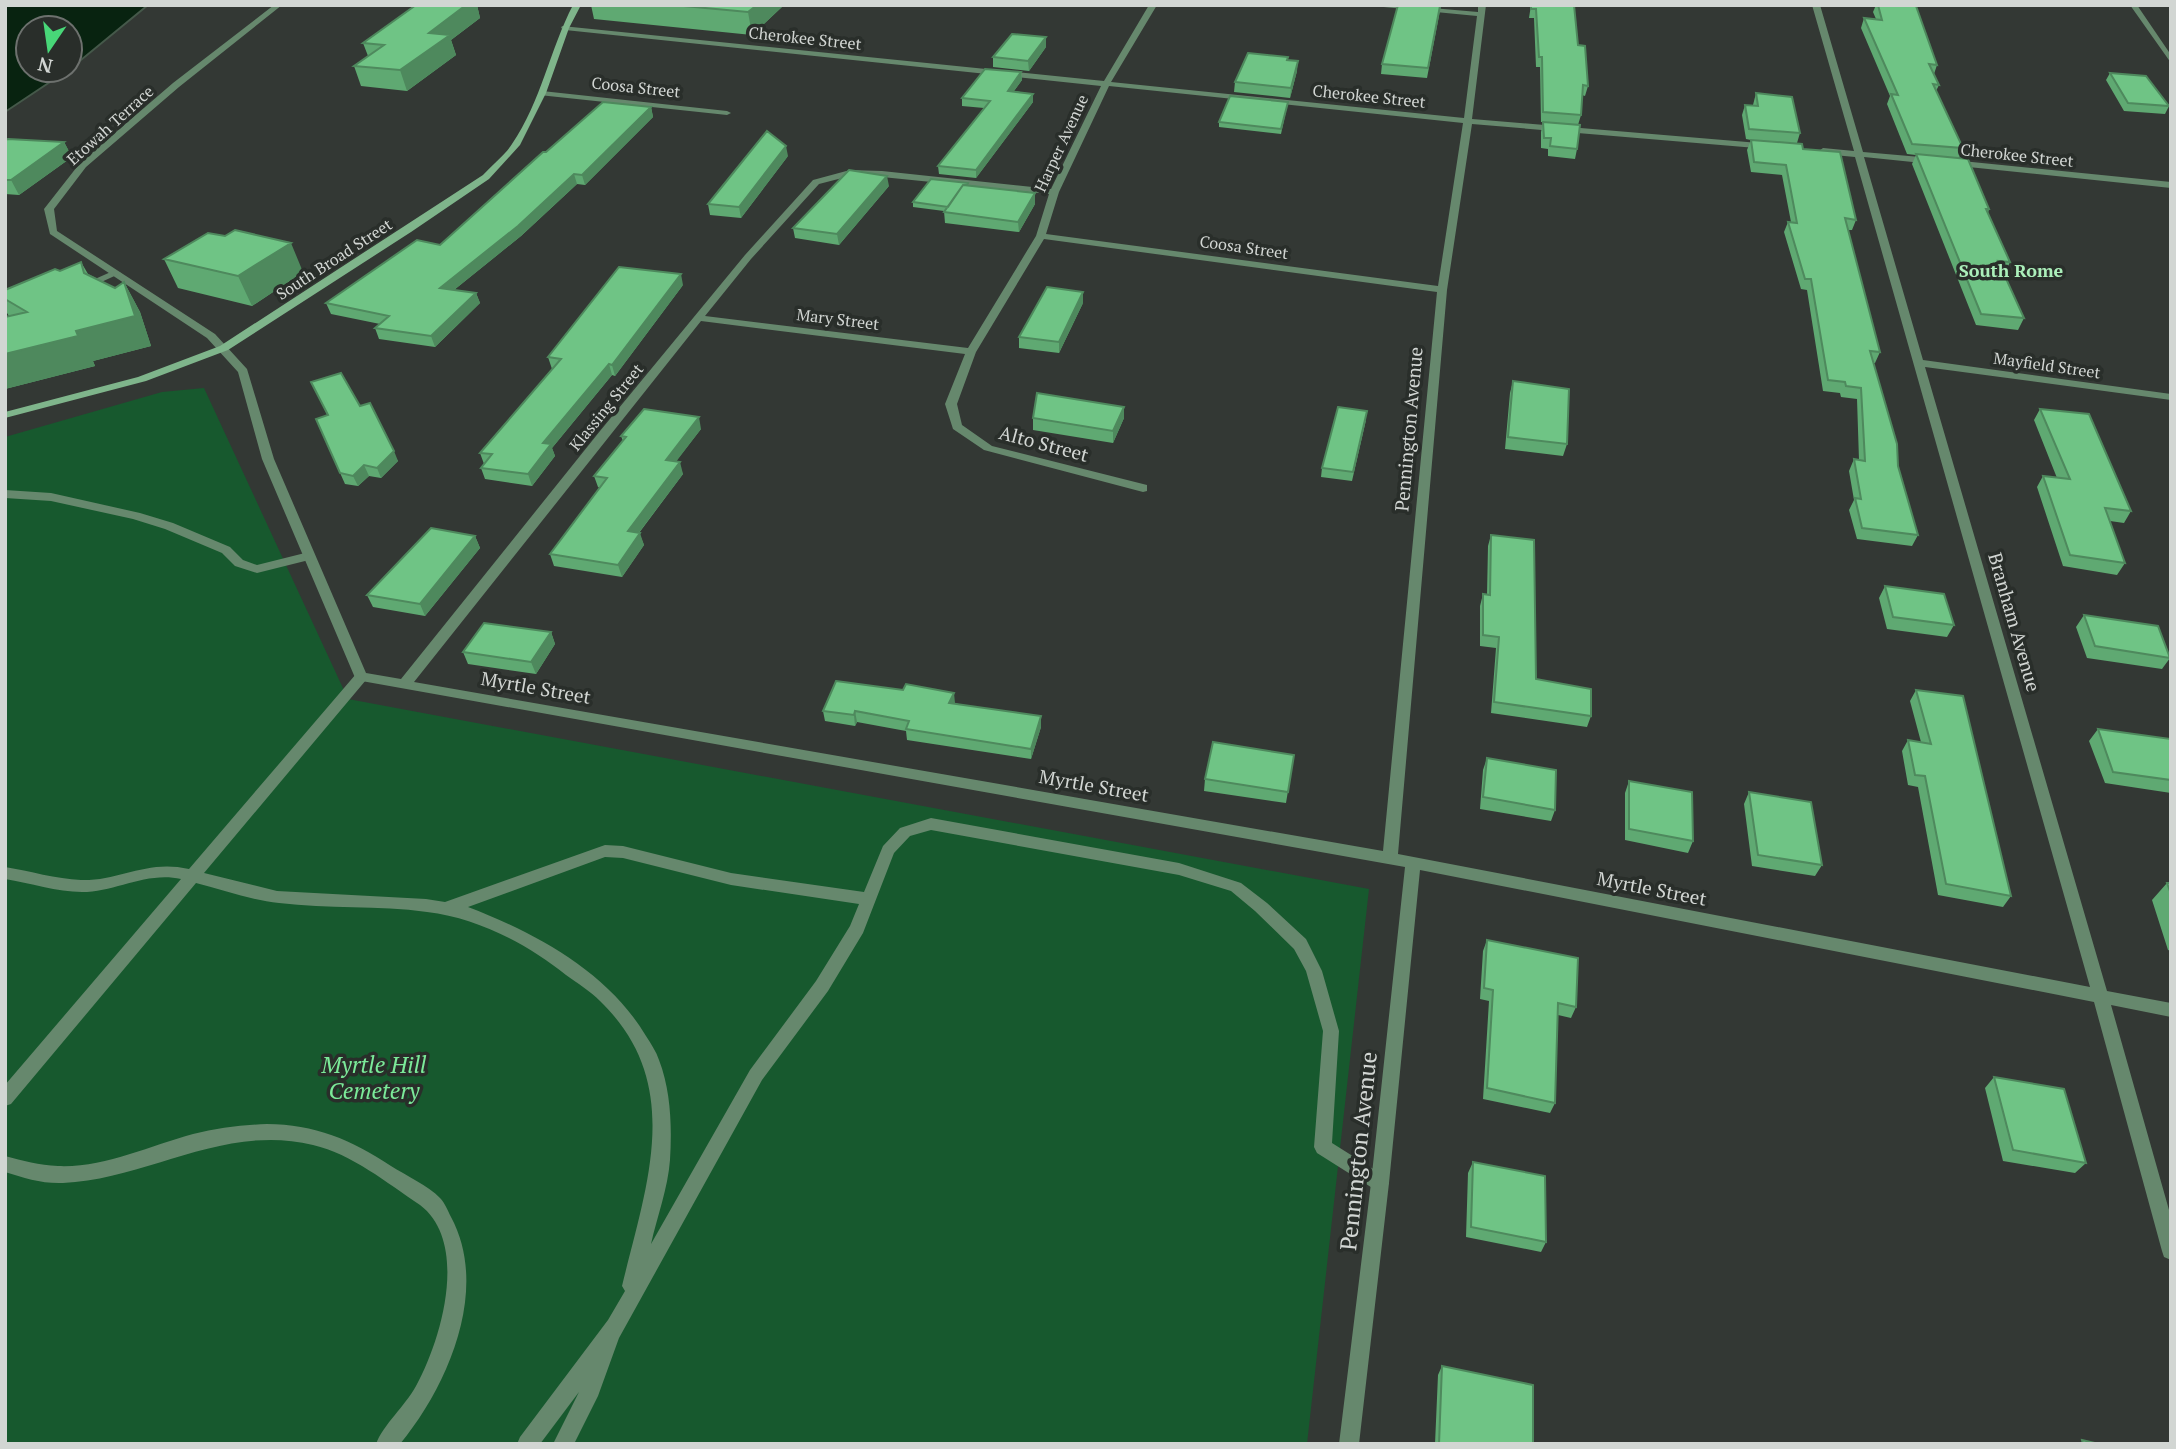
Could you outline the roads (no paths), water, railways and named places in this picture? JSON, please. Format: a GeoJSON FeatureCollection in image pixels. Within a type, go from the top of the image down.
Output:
{"type":"FeatureCollection","features":[{"type":"Feature","properties":{"kind":"main road","name":"South Broad Street"},"geometry":{"type":"LineString","coordinates":[[5,415],[142,379],[224,348],[408,230],[485,177],[516,145],[542,93],[565,28],[577,5]]}},
{"type":"Feature","properties":{"kind":"street","name":"Etowah Terrace"},"geometry":{"type":"LineString","coordinates":[[224,348],[211,336],[54,232],[49,209],[83,165],[176,85],[279,5]]}},
{"type":"Feature","properties":{"kind":"street","name":"Harper Avenue"},"geometry":{"type":"LineString","coordinates":[[964,370],[971,352],[1041,236],[1054,192],[1107,82],[1153,5]]}},
{"type":"Feature","properties":{"kind":"street"},"geometry":{"type":"LineString","coordinates":[[1366,5],[1481,10]]}},
{"type":"Feature","properties":{"kind":"street","name":"Branham Avenue"},"geometry":{"type":"LineString","coordinates":[[1816,5],[2171,1251]]}},
{"type":"Feature","properties":{"kind":"street"},"geometry":{"type":"LineString","coordinates":[[2133,5],[2171,61]]}},
{"type":"Feature","properties":{"kind":"street","name":"Pennington Avenue"},"geometry":{"type":"LineString","coordinates":[[1390,858],[1442,290],[1468,121],[1481,10]]}},
{"type":"Feature","properties":{"kind":"street","name":"Cherokee Street"},"geometry":{"type":"LineString","coordinates":[[565,28],[1468,121],[1779,147]]}},
{"type":"Feature","properties":{"kind":"street","name":"Coosa Street"},"geometry":{"type":"LineString","coordinates":[[542,93],[727,113]]}},
{"type":"Feature","properties":{"kind":"street","name":"Cherokee Street"},"geometry":{"type":"LineString","coordinates":[[1806,149],[2171,185]]}},
{"type":"Feature","properties":{"kind":"street","name":"Klassing Street"},"geometry":{"type":"LineString","coordinates":[[404,685],[748,257],[816,182],[850,173],[882,174],[1054,192]]}},
{"type":"Feature","properties":{"kind":"street","name":"Coosa Street"},"geometry":{"type":"LineString","coordinates":[[1041,236],[1442,290]]}},
{"type":"Feature","properties":{"kind":"street"},"geometry":{"type":"LineString","coordinates":[[75,290],[116,273]]}},
{"type":"Feature","properties":{"kind":"street","name":"Mary Street"},"geometry":{"type":"LineString","coordinates":[[700,318],[971,352]]}},
{"type":"Feature","properties":{"kind":"street"},"geometry":{"type":"LineString","coordinates":[[5,1098],[361,677],[268,459],[243,371],[224,348]]}},
{"type":"Feature","properties":{"kind":"street","name":"Mayfield Street"},"geometry":{"type":"LineString","coordinates":[[1920,363],[2171,397]]}},
{"type":"Feature","properties":{"kind":"street","name":"Alto Street"},"geometry":{"type":"LineString","coordinates":[[964,370],[951,404],[957,427],[988,448],[1143,488]]}},
{"type":"Feature","properties":{"kind":"street"},"geometry":{"type":"LineString","coordinates":[[5,494],[51,497],[136,516],[169,526],[226,550],[239,563],[257,569],[309,556]]}},
{"type":"Feature","properties":{"kind":"street","name":"Myrtle Street"},"geometry":{"type":"LineString","coordinates":[[361,677],[1390,858],[2171,1010]]}},
{"type":"Feature","properties":{"kind":"street"},"geometry":{"type":"LineString","coordinates":[[527,1444],[615,1327],[756,1075],[822,986],[857,928],[888,850],[905,832],[930,824],[1179,869],[1236,887],[1300,944],[1314,971],[1331,1031],[1323,1147],[1380,1183]]}},
{"type":"Feature","properties":{"kind":"street"},"geometry":{"type":"LineString","coordinates":[[444,909],[605,851],[623,852],[732,879],[869,899]]}},
{"type":"Feature","properties":{"kind":"street","name":"Pennington Avenue"},"geometry":{"type":"LineString","coordinates":[[1349,1444],[1380,1183],[1413,863]]}},
{"type":"Feature","properties":{"kind":"street"},"geometry":{"type":"LineString","coordinates":[[5,873],[81,886],[108,883],[152,872],[193,876],[277,897],[426,905],[465,912],[517,935],[557,958],[606,996],[631,1026],[651,1060],[661,1102],[661,1162],[635,1278],[591,1389],[563,1444]]}},
{"type":"Feature","properties":{"kind":"street"},"geometry":{"type":"LineString","coordinates":[[5,1164],[60,1175],[99,1171],[221,1136],[277,1133],[298,1135],[340,1144],[435,1205],[451,1240],[457,1280],[453,1324],[439,1361],[419,1401],[386,1444]]}},
{"type":"Feature","properties":{"kind":"district","name":"South Rome"},"geometry":{"type":"Point","coordinates":[2011,270]}},
{"type":"Feature","properties":{"kind":"park label","name":"Myrtle Hill Cemetery"},"geometry":{"type":"Point","coordinates":[374,1077]}}]}
